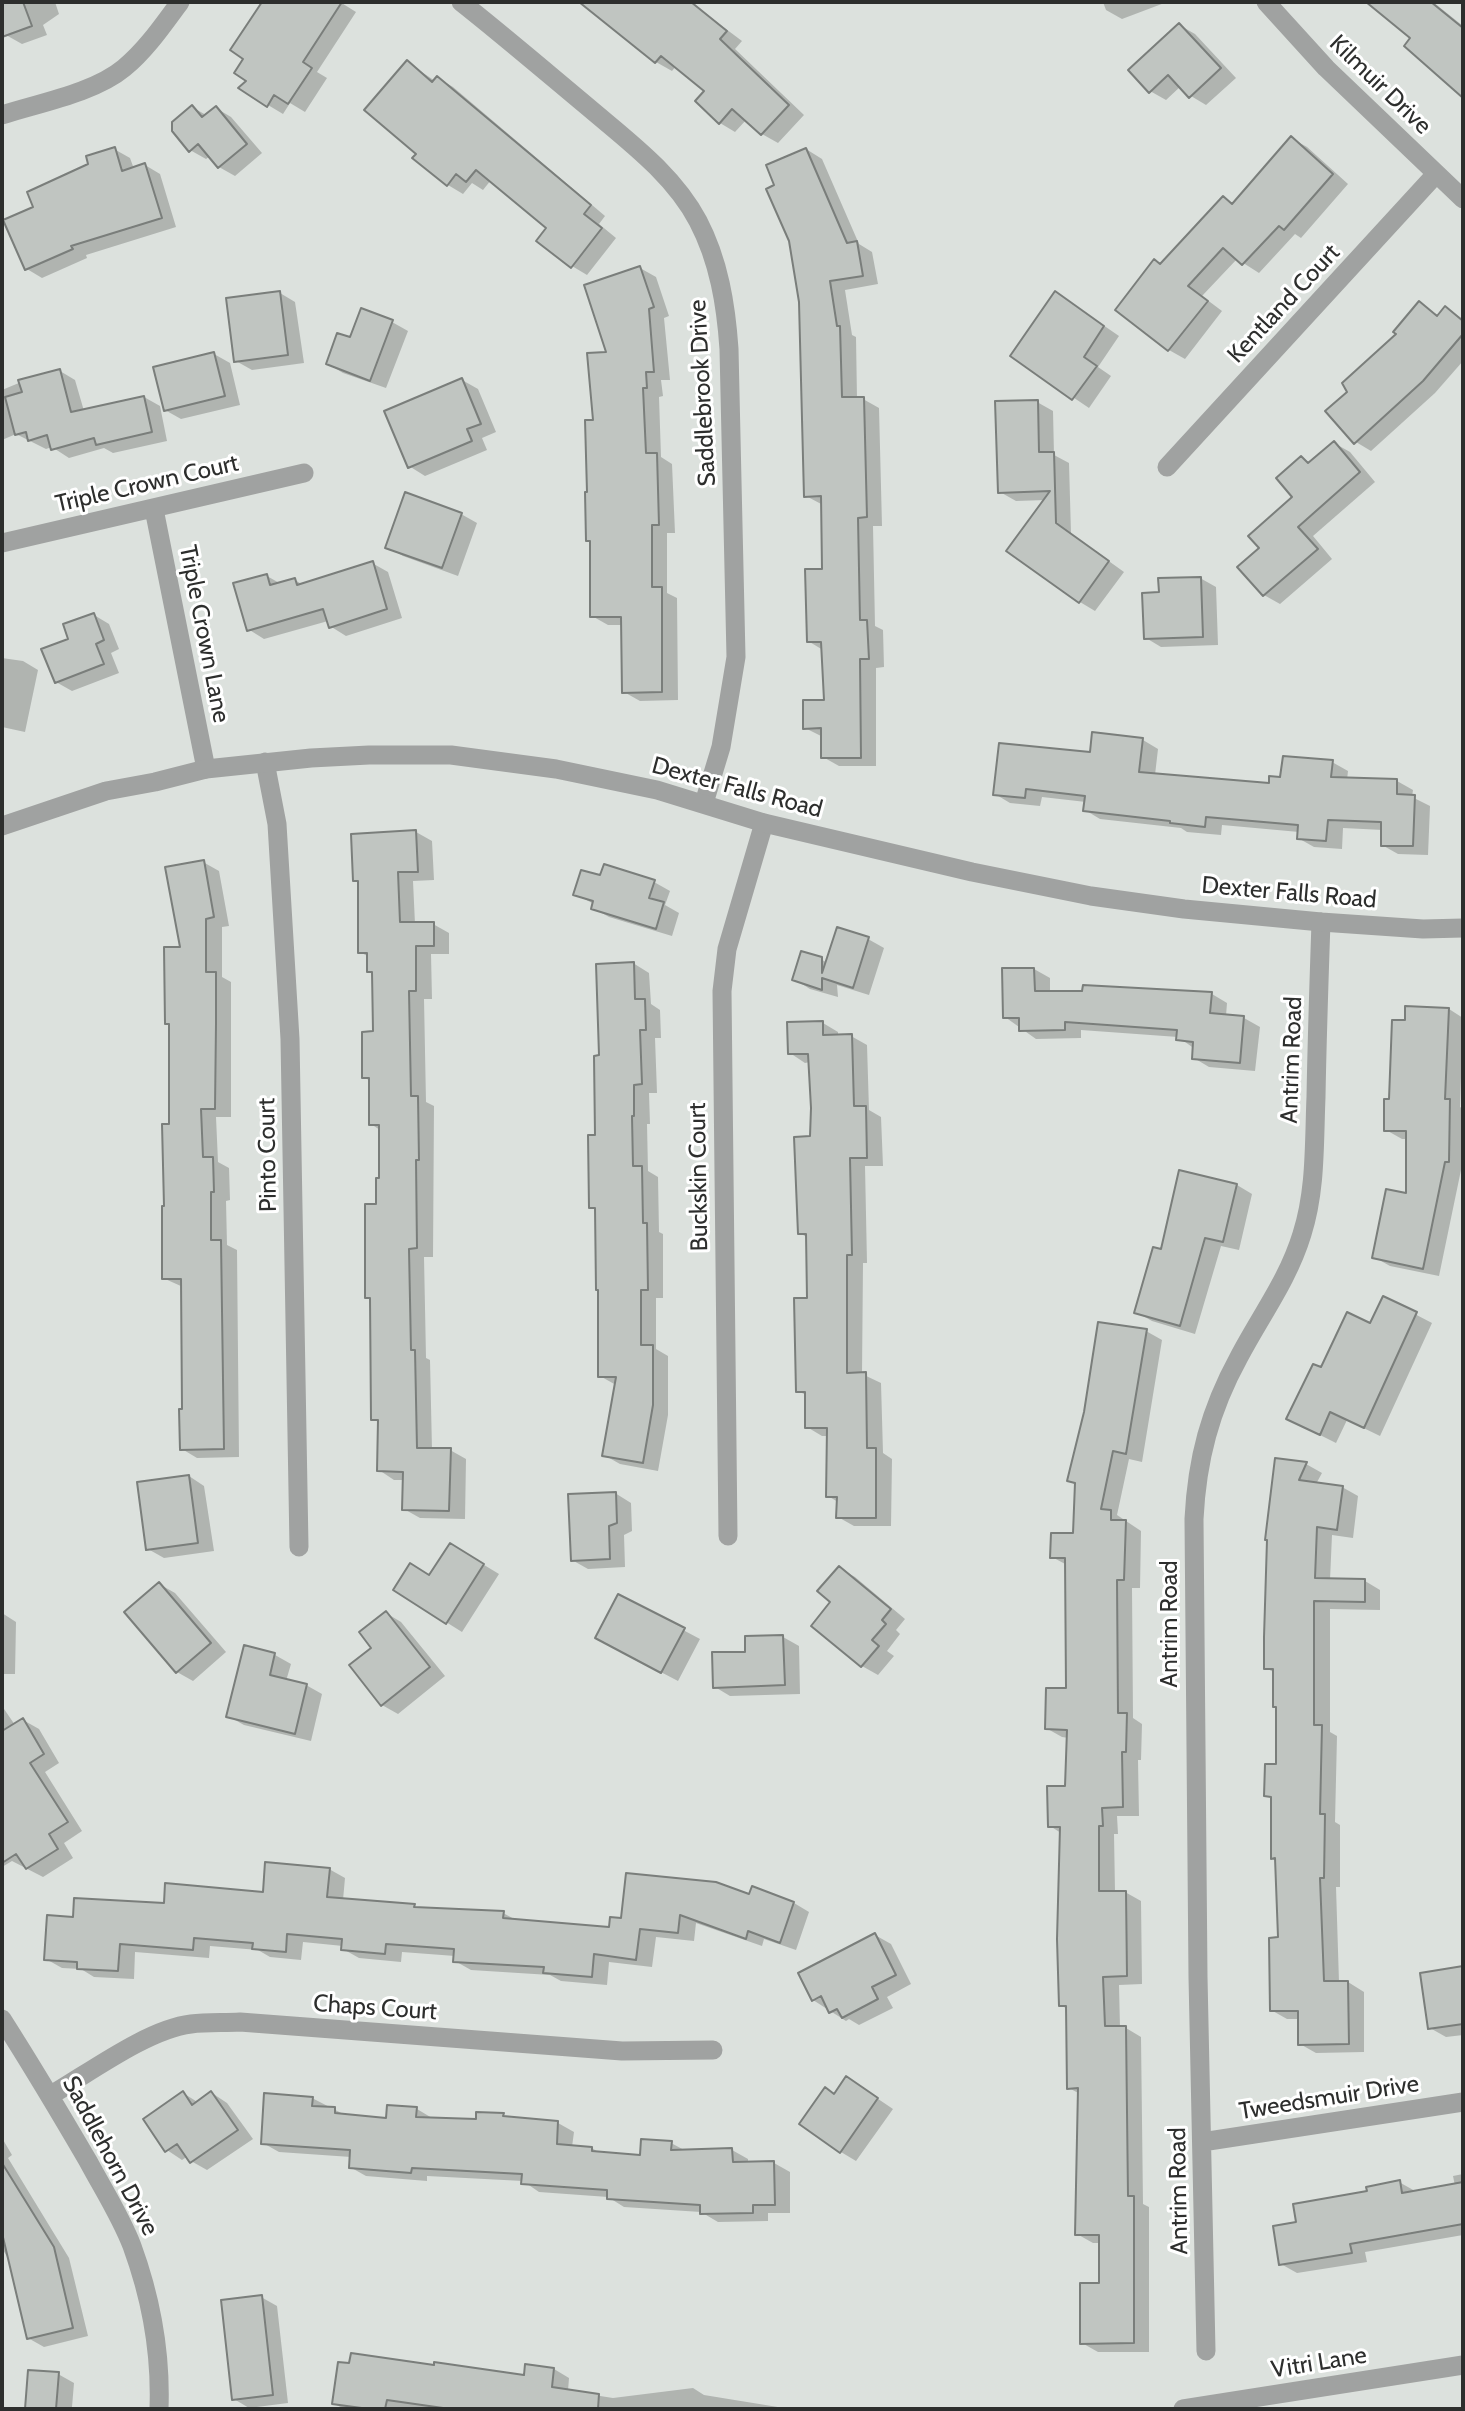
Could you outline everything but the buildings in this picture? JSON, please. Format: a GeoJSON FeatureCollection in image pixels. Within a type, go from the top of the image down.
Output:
{"type":"FeatureCollection","features":[{"type":"Feature","properties":{"kind":"street"},"geometry":{"type":"LineString","coordinates":[[2,115],[96,84],[122,70],[162,28],[180,2]]}},
{"type":"Feature","properties":{"kind":"street","name":"Saddlebrook Drive"},"geometry":{"type":"LineString","coordinates":[[461,2],[615,131],[679,191],[699,222],[718,270],[726,312],[729,349],[736,657],[721,747],[704,803]]}},
{"type":"Feature","properties":{"kind":"street","name":"Kilmuir Drive"},"geometry":{"type":"LineString","coordinates":[[1266,2],[1326,68],[1463,199]]}},
{"type":"Feature","properties":{"kind":"street","name":"Kentland Court"},"geometry":{"type":"LineString","coordinates":[[1167,467],[1436,174]]}},
{"type":"Feature","properties":{"kind":"street","name":"Triple Crown Court"},"geometry":{"type":"LineString","coordinates":[[2,543],[304,473]]}},
{"type":"Feature","properties":{"kind":"street","name":"Triple Crown Lane"},"geometry":{"type":"LineString","coordinates":[[154,509],[206,769]]}},
{"type":"Feature","properties":{"kind":"street","name":"Dexter Falls Road"},"geometry":{"type":"LineString","coordinates":[[2,826],[106,791],[206,769],[369,755],[451,755],[556,769],[657,790],[764,823],[972,872],[1091,896],[1184,909],[1321,922],[1423,929],[1463,928]]}},
{"type":"Feature","properties":{"kind":"street","name":"Pinto Court"},"geometry":{"type":"LineString","coordinates":[[265,762],[277,824],[290,1039],[299,1547]]}},
{"type":"Feature","properties":{"kind":"street","name":"Buckskin Court"},"geometry":{"type":"LineString","coordinates":[[728,1536],[722,991],[727,949],[764,823]]}},
{"type":"Feature","properties":{"kind":"street","name":"Antrim Road"},"geometry":{"type":"LineString","coordinates":[[1206,2351],[1195,1682],[1196,1478],[1206,1432],[1221,1392],[1289,1271],[1303,1233],[1313,1188],[1321,922]]}},
{"type":"Feature","properties":{"kind":"street","name":"Saddlehorn Drive"},"geometry":{"type":"LineString","coordinates":[[2,2019],[51,2095],[132,2245],[156,2339],[159,2409]]}},
{"type":"Feature","properties":{"kind":"street","name":"Chaps Court"},"geometry":{"type":"LineString","coordinates":[[51,2095],[163,2031],[189,2024],[240,2022],[622,2051],[713,2050]]}},
{"type":"Feature","properties":{"kind":"street","name":"Tweedsmuir Drive"},"geometry":{"type":"LineString","coordinates":[[1202,2141],[1463,2102]]}},
{"type":"Feature","properties":{"kind":"street","name":"Vitri Lane"},"geometry":{"type":"LineString","coordinates":[[1183,2409],[1463,2365]]}}]}
